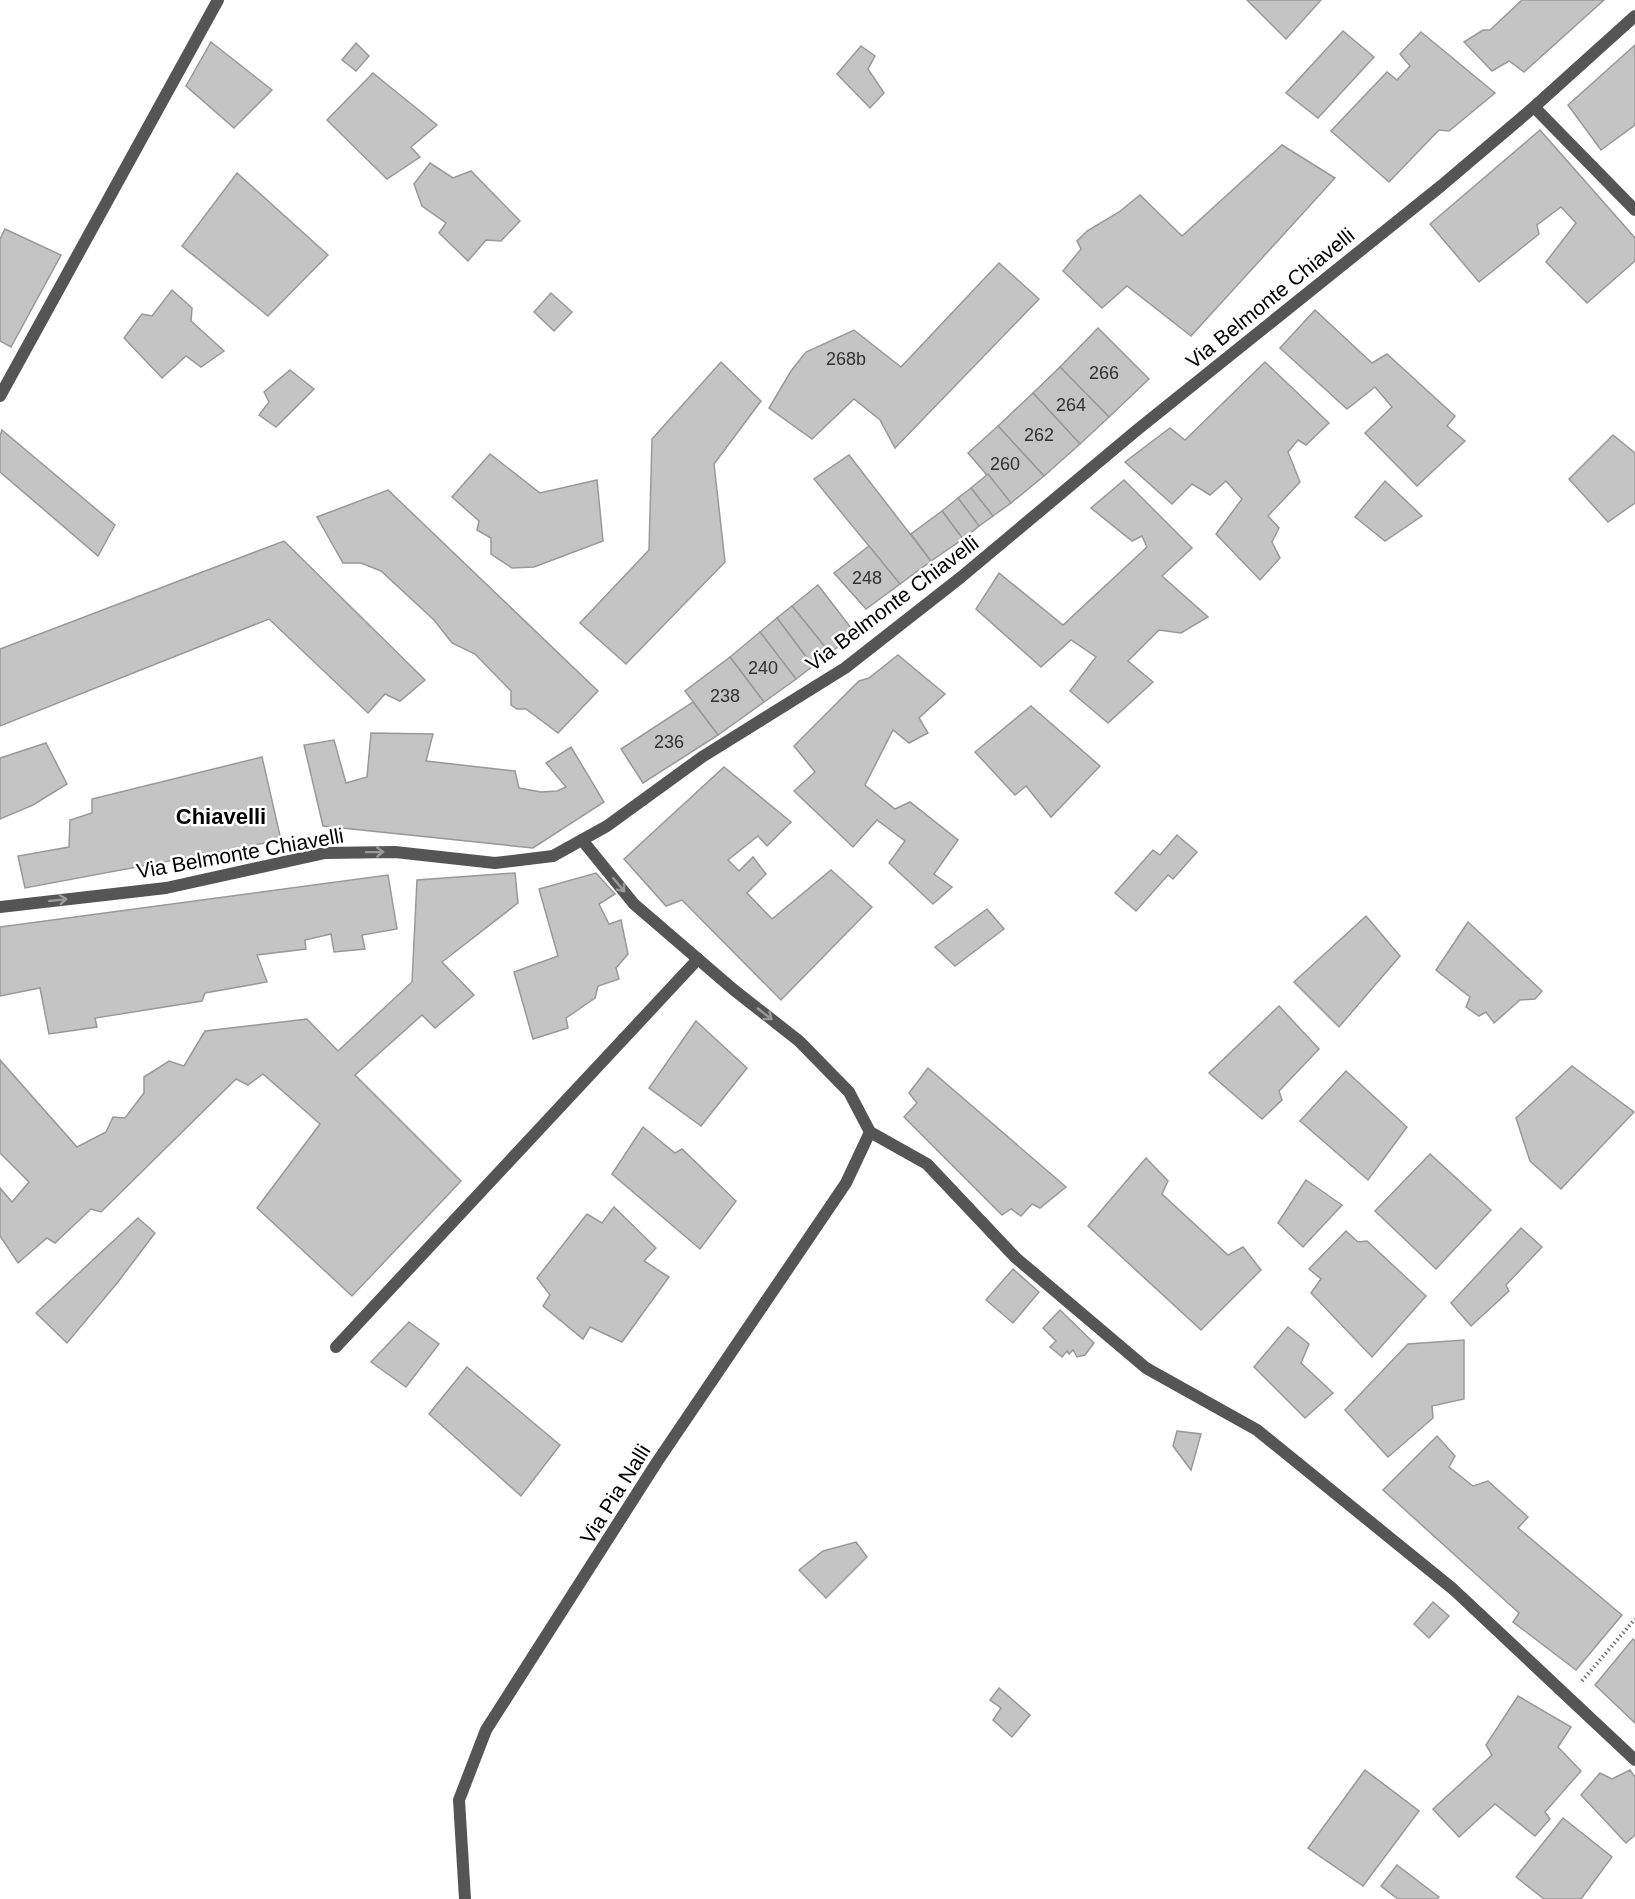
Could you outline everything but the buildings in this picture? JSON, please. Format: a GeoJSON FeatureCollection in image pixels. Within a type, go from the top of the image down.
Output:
{"type":"FeatureCollection","features":[{"type":"Feature","properties":{"kind":"street"},"geometry":{"type":"LineString","coordinates":[[0,396],[218,0]]}},
{"type":"Feature","properties":{"kind":"street","name":"Via Belmonte Chiavelli"},"geometry":{"type":"LineString","coordinates":[[0,907],[166,888],[325,854],[395,852],[495,863],[553,856],[607,826],[702,757],[845,668],[960,578],[1137,430],[1534,107],[1635,16]]}},
{"type":"Feature","properties":{"kind":"street"},"geometry":{"type":"LineString","coordinates":[[1534,107],[1635,210]]}},
{"type":"Feature","properties":{"kind":"street"},"geometry":{"type":"LineString","coordinates":[[582,840],[634,904],[799,1041],[849,1092],[870,1132],[927,1164],[1016,1258],[1146,1368],[1266,1437],[1453,1589],[1635,1760]]}},
{"type":"Feature","properties":{"kind":"street"},"geometry":{"type":"LineString","coordinates":[[336,1347],[698,959]]}},
{"type":"Feature","properties":{"kind":"street","name":"Via Pia Nalli"},"geometry":{"type":"LineString","coordinates":[[465,1899],[459,1800],[486,1730],[657,1462],[846,1184],[870,1132]]}},
{"type":"Feature","properties":{"kind":"path"},"geometry":{"type":"LineString","coordinates":[[1568,1697],[1635,1619]]}},
{"type":"Feature","properties":{"kind":"district","name":"Chiavelli"},"geometry":{"type":"Point","coordinates":[221,816]}}]}
